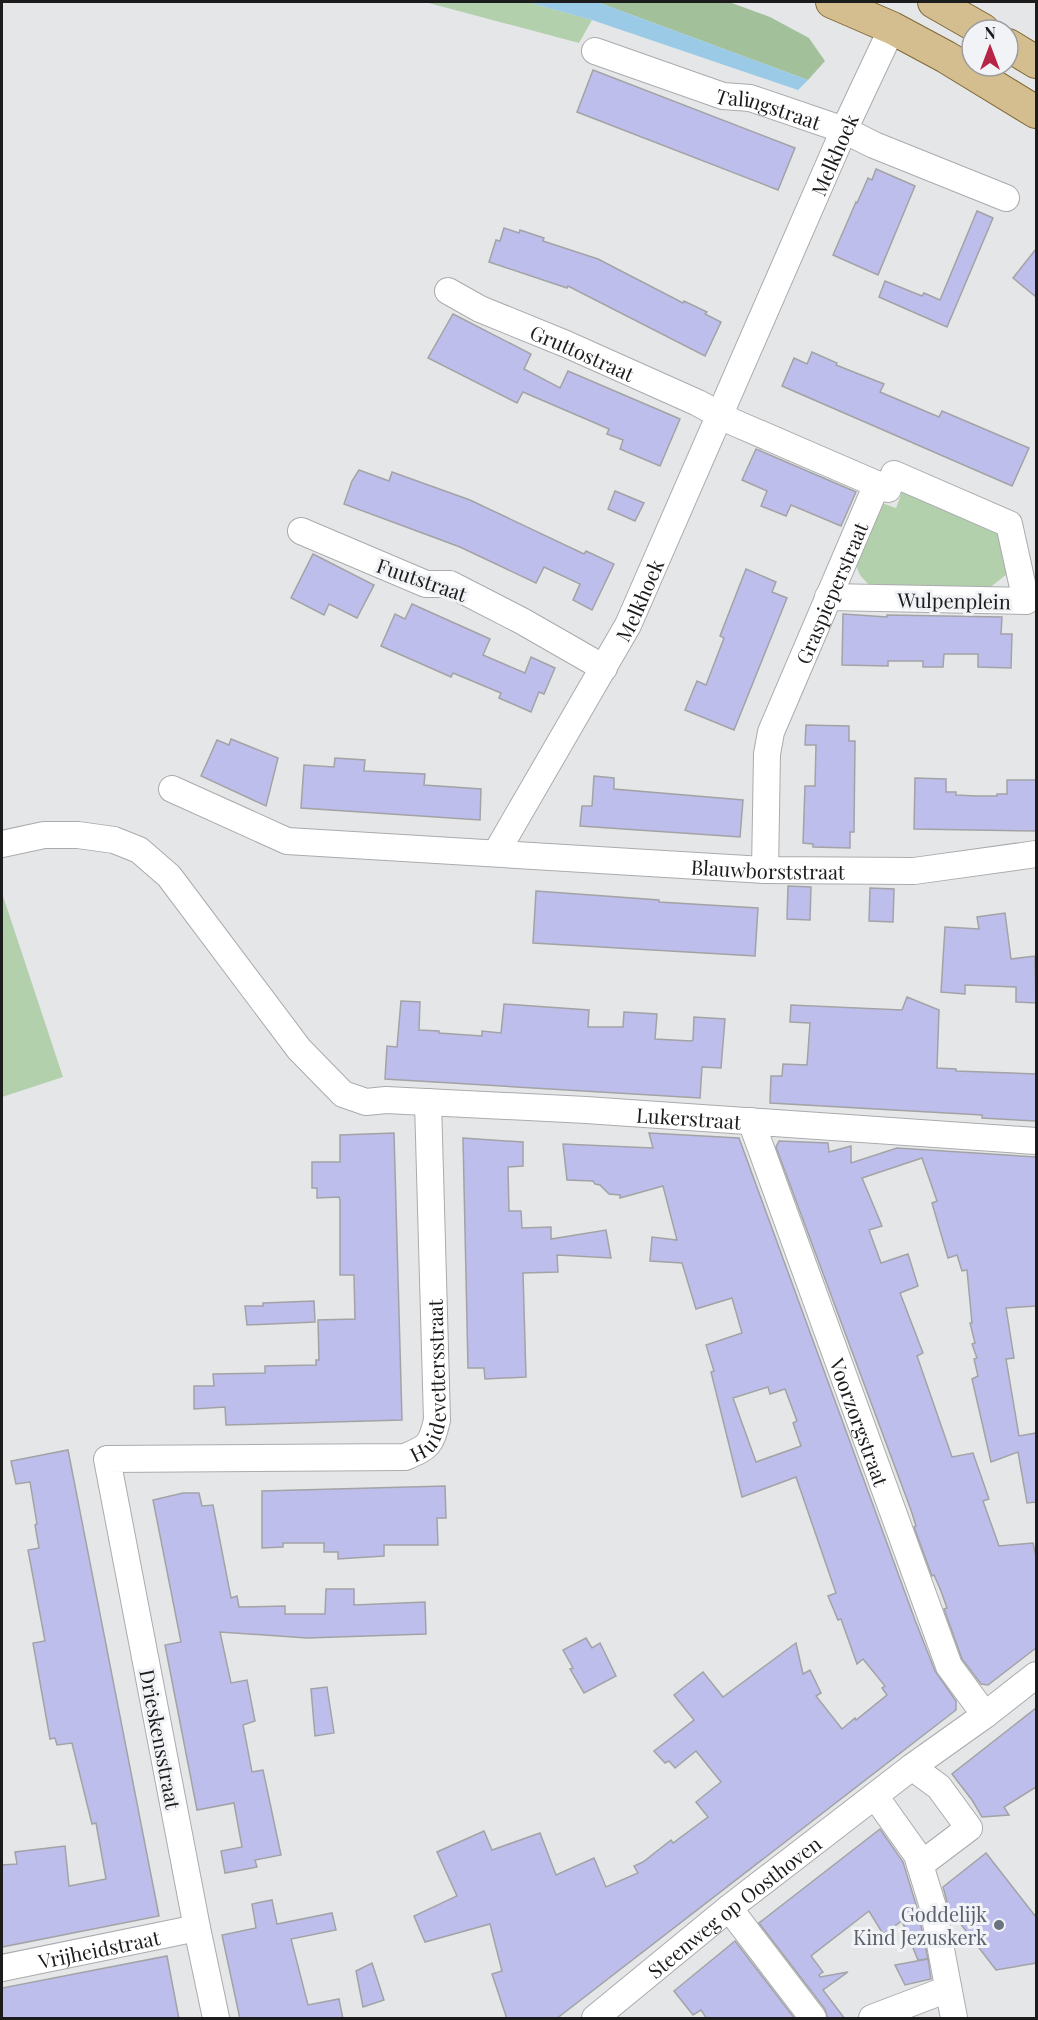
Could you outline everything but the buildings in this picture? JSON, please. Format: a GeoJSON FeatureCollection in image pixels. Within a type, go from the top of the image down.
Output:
{"type":"FeatureCollection","features":[{"type":"Feature","properties":{"kind":"main road"},"geometry":{"type":"LineString","coordinates":[[832,2],[892,28],[946,57],[1036,112]]}},
{"type":"Feature","properties":{"kind":"main road"},"geometry":{"type":"LineString","coordinates":[[934,2],[962,18]]}},
{"type":"Feature","properties":{"kind":"main road"},"geometry":{"type":"LineString","coordinates":[[1020,52],[1036,62]]}},
{"type":"Feature","properties":{"kind":"street","name":"Melkhoek"},"geometry":{"type":"LineString","coordinates":[[496,853],[628,625],[844,130],[892,28]]}},
{"type":"Feature","properties":{"kind":"street","name":"Talingstraat"},"geometry":{"type":"LineString","coordinates":[[595,51],[723,96],[750,98],[844,130],[874,145],[1006,198]]}},
{"type":"Feature","properties":{"kind":"street","name":"Gruttostraat"},"geometry":{"type":"LineString","coordinates":[[448,291],[480,309],[566,344],[698,403],[719,415]]}},
{"type":"Feature","properties":{"kind":"street"},"geometry":{"type":"LineString","coordinates":[[719,415],[877,484]]}},
{"type":"Feature","properties":{"kind":"street","name":"Wulpenplein"},"geometry":{"type":"LineString","coordinates":[[828,597],[1026,601],[1009,524],[894,474],[888,489],[877,484]]}},
{"type":"Feature","properties":{"kind":"street","name":"Graspieperstraat"},"geometry":{"type":"LineString","coordinates":[[765,870],[767,754],[771,732],[877,484]]}},
{"type":"Feature","properties":{"kind":"street","name":"Fuutstraat"},"geometry":{"type":"LineString","coordinates":[[301,531],[426,585],[450,585],[522,621],[604,668]]}},
{"type":"Feature","properties":{"kind":"street"},"geometry":{"type":"LineString","coordinates":[[172,789],[286,841],[496,853]]}},
{"type":"Feature","properties":{"kind":"street","name":"Lukerstraat"},"geometry":{"type":"LineString","coordinates":[[2,844],[44,835],[78,835],[114,840],[139,850],[169,876],[300,1049],[343,1094],[366,1102],[386,1100],[428,1102],[1036,1140]]}},
{"type":"Feature","properties":{"kind":"street","name":"Blauwborststraat"},"geometry":{"type":"LineString","coordinates":[[496,853],[765,870],[914,872],[1036,854]]}},
{"type":"Feature","properties":{"kind":"street","name":"Huidevettersstraat"},"geometry":{"type":"LineString","coordinates":[[107,1459],[405,1457],[422,1450],[432,1440],[437,1419],[428,1102]]}},
{"type":"Feature","properties":{"kind":"street","name":"Voorzorgstraat"},"geometry":{"type":"LineString","coordinates":[[751,1121],[949,1666],[985,1715]]}},
{"type":"Feature","properties":{"kind":"street","name":"Drieskensstraat"},"geometry":{"type":"LineString","coordinates":[[107,1459],[196,1928],[216,2019]]}},
{"type":"Feature","properties":{"kind":"street","name":"Steenweg op Oosthoven"},"geometry":{"type":"LineString","coordinates":[[595,2019],[729,1908],[1036,1675]]}},
{"type":"Feature","properties":{"kind":"street"},"geometry":{"type":"LineString","coordinates":[[912,1767],[939,1787],[969,1828],[920,1865]]}},
{"type":"Feature","properties":{"kind":"street"},"geometry":{"type":"LineString","coordinates":[[875,1796],[917,1855],[933,1907],[954,2019]]}},
{"type":"Feature","properties":{"kind":"street"},"geometry":{"type":"LineString","coordinates":[[729,1908],[813,2019]]}},
{"type":"Feature","properties":{"kind":"street","name":"Vrijheidstraat"},"geometry":{"type":"LineString","coordinates":[[2,1968],[196,1928]]}},
{"type":"Feature","properties":{"kind":"street"},"geometry":{"type":"LineString","coordinates":[[872,2019],[948,1989]]}},
{"type":"Feature","properties":{"kind":"green space"},"geometry":{"type":"Polygon","coordinates":[[[425,2],[527,2],[592,20],[579,43],[425,2]]]}},
{"type":"Feature","properties":{"kind":"green space"},"geometry":{"type":"Polygon","coordinates":[[[597,2],[729,2],[770,17],[809,38],[825,61],[808,80],[597,2]]]}},
{"type":"Feature","properties":{"kind":"green space"},"geometry":{"type":"Polygon","coordinates":[[[904,487],[998,529],[1009,564],[1007,574],[988,589],[874,589],[860,574],[856,562],[882,503],[896,508],[904,487]]]}},
{"type":"Feature","properties":{"kind":"green space"},"geometry":{"type":"Polygon","coordinates":[[[2,893],[63,1077],[2,1097],[2,893]]]}},
{"type":"Feature","properties":{"kind":"water"},"geometry":{"type":"Polygon","coordinates":[[[527,2],[597,2],[808,80],[798,90],[592,20],[527,2]]]}},
{"type":"Feature","properties":{"kind":"place","name":"Goddelijk Kind Jezuskerk"},"geometry":{"type":"Point","coordinates":[999,1925]}}]}
